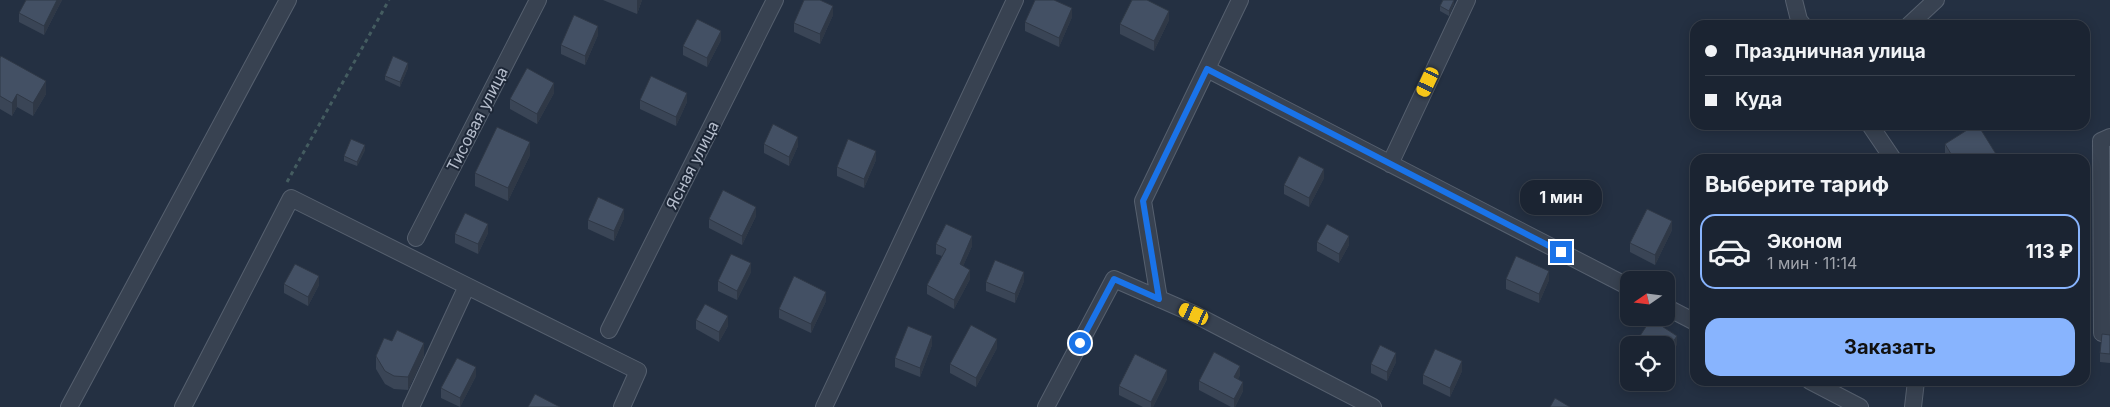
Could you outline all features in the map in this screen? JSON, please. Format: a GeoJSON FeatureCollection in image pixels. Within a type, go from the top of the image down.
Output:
{"type":"FeatureCollection","features":[{"type":"Feature","properties":{"kind":"street"},"geometry":{"type":"LineString","coordinates":[[69,407],[288,0]]}},
{"type":"Feature","properties":{"kind":"street","name":"Тисовая улица"},"geometry":{"type":"LineString","coordinates":[[416,238],[538,0]]}},
{"type":"Feature","properties":{"kind":"street","name":"Ясная улица"},"geometry":{"type":"LineString","coordinates":[[609,330],[775,0]]}},
{"type":"Feature","properties":{"kind":"street"},"geometry":{"type":"LineString","coordinates":[[824,407],[1016,0]]}},
{"type":"Feature","properties":{"kind":"street"},"geometry":{"type":"LineString","coordinates":[[1159,299],[1143,201],[1240,0]]}},
{"type":"Feature","properties":{"kind":"street"},"geometry":{"type":"LineString","coordinates":[[1390,164],[1467,0]]}},
{"type":"Feature","properties":{"kind":"street"},"geometry":{"type":"LineString","coordinates":[[1794,0],[1799,20]]}},
{"type":"Feature","properties":{"kind":"street"},"geometry":{"type":"LineString","coordinates":[[1914,20],[1936,0]]}},
{"type":"Feature","properties":{"kind":"street"},"geometry":{"type":"LineString","coordinates":[[1207,69],[1620,282]]}},
{"type":"Feature","properties":{"kind":"street"},"geometry":{"type":"LineString","coordinates":[[1873,130],[1890,154]]}},
{"type":"Feature","properties":{"kind":"street"},"geometry":{"type":"LineString","coordinates":[[2110,137],[2102,141],[2102,332],[2110,335]]}},
{"type":"Feature","properties":{"kind":"street"},"geometry":{"type":"LineString","coordinates":[[183,407],[291,198],[638,371],[622,407]]}},
{"type":"Feature","properties":{"kind":"street"},"geometry":{"type":"LineString","coordinates":[[1046,407],[1114,279],[1194,314],[1373,407]]}},
{"type":"Feature","properties":{"kind":"street"},"geometry":{"type":"LineString","coordinates":[[411,407],[467,286]]}},
{"type":"Feature","properties":{"kind":"street"},"geometry":{"type":"LineString","coordinates":[[1675,312],[1690,319]]}},
{"type":"Feature","properties":{"kind":"street"},"geometry":{"type":"LineString","coordinates":[[1820,386],[1860,407]]}},
{"type":"Feature","properties":{"kind":"street"},"geometry":{"type":"LineString","coordinates":[[1913,407],[1915,386]]}},
{"type":"Feature","properties":{"kind":"path"},"geometry":{"type":"LineString","coordinates":[[291,198],[284,187],[390,0]]}},
{"type":"Feature","properties":{"kind":"building"},"geometry":{"type":"Polygon","coordinates":[[[26,0],[57,0],[44,26],[19,13],[26,0]]]}},
{"type":"Feature","properties":{"kind":"building"},"geometry":{"type":"Polygon","coordinates":[[[804,0],[820,0],[833,6],[820,34],[794,23],[804,0]]]}},
{"type":"Feature","properties":{"kind":"building"},"geometry":{"type":"Polygon","coordinates":[[[1035,0],[1054,0],[1072,8],[1059,38],[1025,22],[1035,0]]]}},
{"type":"Feature","properties":{"kind":"building"},"geometry":{"type":"Polygon","coordinates":[[[1132,0],[1147,0],[1169,11],[1154,41],[1120,24],[1132,0]]]}},
{"type":"Feature","properties":{"kind":"building"},"geometry":{"type":"Polygon","coordinates":[[[1443,0],[1454,0],[1449,11],[1440,6],[1443,0]]]}},
{"type":"Feature","properties":{"kind":"building"},"geometry":{"type":"Polygon","coordinates":[[[574,15],[598,26],[585,56],[561,45],[574,15]]]}},
{"type":"Feature","properties":{"kind":"building"},"geometry":{"type":"Polygon","coordinates":[[[697,19],[721,31],[707,58],[683,46],[697,19]]]}},
{"type":"Feature","properties":{"kind":"building"},"geometry":{"type":"Polygon","coordinates":[[[1,56],[46,81],[33,103],[17,94],[12,103],[0,96],[1,56]]]}},
{"type":"Feature","properties":{"kind":"building"},"geometry":{"type":"Polygon","coordinates":[[[393,56],[408,63],[400,82],[385,76],[393,56]]]}},
{"type":"Feature","properties":{"kind":"building"},"geometry":{"type":"Polygon","coordinates":[[[527,68],[554,83],[537,114],[510,99],[527,68]]]}},
{"type":"Feature","properties":{"kind":"building"},"geometry":{"type":"Polygon","coordinates":[[[651,76],[687,93],[676,117],[640,100],[651,76]]]}},
{"type":"Feature","properties":{"kind":"building"},"geometry":{"type":"Polygon","coordinates":[[[773,124],[798,137],[789,157],[764,144],[773,124]]]}},
{"type":"Feature","properties":{"kind":"building"},"geometry":{"type":"Polygon","coordinates":[[[497,127],[530,142],[508,188],[475,173],[497,127]]]}},
{"type":"Feature","properties":{"kind":"building"},"geometry":{"type":"Polygon","coordinates":[[[1967,130],[1981,130],[1996,154],[1951,154],[1945,144],[1967,130]]]}},
{"type":"Feature","properties":{"kind":"building"},"geometry":{"type":"Polygon","coordinates":[[[351,139],[365,145],[357,162],[344,156],[351,139]]]}},
{"type":"Feature","properties":{"kind":"building"},"geometry":{"type":"Polygon","coordinates":[[[848,139],[876,151],[864,179],[837,167],[848,139]]]}},
{"type":"Feature","properties":{"kind":"building"},"geometry":{"type":"Polygon","coordinates":[[[1299,156],[1324,169],[1309,198],[1284,185],[1299,156]]]}},
{"type":"Feature","properties":{"kind":"building"},"geometry":{"type":"Polygon","coordinates":[[[723,190],[756,207],[742,236],[709,219],[723,190]]]}},
{"type":"Feature","properties":{"kind":"building"},"geometry":{"type":"Polygon","coordinates":[[[598,197],[624,209],[614,231],[588,220],[598,197]]]}},
{"type":"Feature","properties":{"kind":"building"},"geometry":{"type":"Polygon","coordinates":[[[1647,209],[1672,221],[1655,255],[1630,243],[1647,209]]]}},
{"type":"Feature","properties":{"kind":"building"},"geometry":{"type":"Polygon","coordinates":[[[465,213],[488,224],[478,244],[455,234],[465,213]]]}},
{"type":"Feature","properties":{"kind":"building"},"geometry":{"type":"Polygon","coordinates":[[[946,224],[972,236],[960,264],[970,270],[954,300],[927,285],[946,249],[936,244],[946,224]]]}},
{"type":"Feature","properties":{"kind":"building"},"geometry":{"type":"Polygon","coordinates":[[[1327,224],[1349,236],[1339,254],[1317,242],[1327,224]]]}},
{"type":"Feature","properties":{"kind":"building"},"geometry":{"type":"Polygon","coordinates":[[[731,254],[751,263],[737,291],[718,281],[731,254]]]}},
{"type":"Feature","properties":{"kind":"building"},"geometry":{"type":"Polygon","coordinates":[[[1516,256],[1549,271],[1539,294],[1506,279],[1516,256]]]}},
{"type":"Feature","properties":{"kind":"building"},"geometry":{"type":"Polygon","coordinates":[[[995,260],[1024,272],[1015,294],[986,282],[995,260]]]}},
{"type":"Feature","properties":{"kind":"building"},"geometry":{"type":"Polygon","coordinates":[[[295,264],[319,276],[308,297],[284,284],[295,264]]]}},
{"type":"Feature","properties":{"kind":"building"},"geometry":{"type":"Polygon","coordinates":[[[794,276],[826,292],[811,324],[779,309],[794,276]]]}},
{"type":"Feature","properties":{"kind":"building"},"geometry":{"type":"Polygon","coordinates":[[[705,304],[728,316],[719,332],[696,320],[705,304]]]}},
{"type":"Feature","properties":{"kind":"building"},"geometry":{"type":"Polygon","coordinates":[[[971,325],[997,339],[976,378],[950,364],[971,325]]]}},
{"type":"Feature","properties":{"kind":"building"},"geometry":{"type":"Polygon","coordinates":[[[908,326],[932,336],[920,368],[895,358],[908,326]]]}},
{"type":"Feature","properties":{"kind":"building"},"geometry":{"type":"Polygon","coordinates":[[[1646,326],[1662,326],[1677,336],[1675,339],[1675,336],[1640,336],[1646,326]]]}},
{"type":"Feature","properties":{"kind":"building"},"geometry":{"type":"Polygon","coordinates":[[[397,330],[424,343],[408,377],[394,376],[385,371],[376,356],[384,338],[392,341],[397,330]]]}},
{"type":"Feature","properties":{"kind":"building"},"geometry":{"type":"Polygon","coordinates":[[[2102,334],[2110,335],[2110,354],[2100,353],[2102,334]]]}},
{"type":"Feature","properties":{"kind":"building"},"geometry":{"type":"Polygon","coordinates":[[[1380,345],[1396,353],[1387,372],[1371,364],[1380,345]]]}},
{"type":"Feature","properties":{"kind":"building"},"geometry":{"type":"Polygon","coordinates":[[[1435,349],[1462,361],[1450,388],[1423,375],[1435,349]]]}},
{"type":"Feature","properties":{"kind":"building"},"geometry":{"type":"Polygon","coordinates":[[[1214,352],[1240,366],[1234,377],[1243,382],[1234,399],[1199,381],[1214,352]]]}},
{"type":"Feature","properties":{"kind":"building"},"geometry":{"type":"Polygon","coordinates":[[[1135,354],[1167,370],[1151,402],[1119,386],[1135,354]]]}},
{"type":"Feature","properties":{"kind":"building"},"geometry":{"type":"Polygon","coordinates":[[[457,358],[476,367],[460,398],[441,388],[457,358]]]}},
{"type":"Feature","properties":{"kind":"building"},"geometry":{"type":"Polygon","coordinates":[[[535,394],[560,407],[528,407],[535,394]]]}},
{"type":"Feature","properties":{"kind":"building"},"geometry":{"type":"Polygon","coordinates":[[[1555,398],[1570,407],[1550,407],[1555,398]]]}},
{"type":"Feature","properties":{"kind":"route"},"geometry":{"type":"LineString","coordinates":[[1080,343],[1114,279],[1159,299],[1143,201],[1207,69],[1561,252]]}}]}
